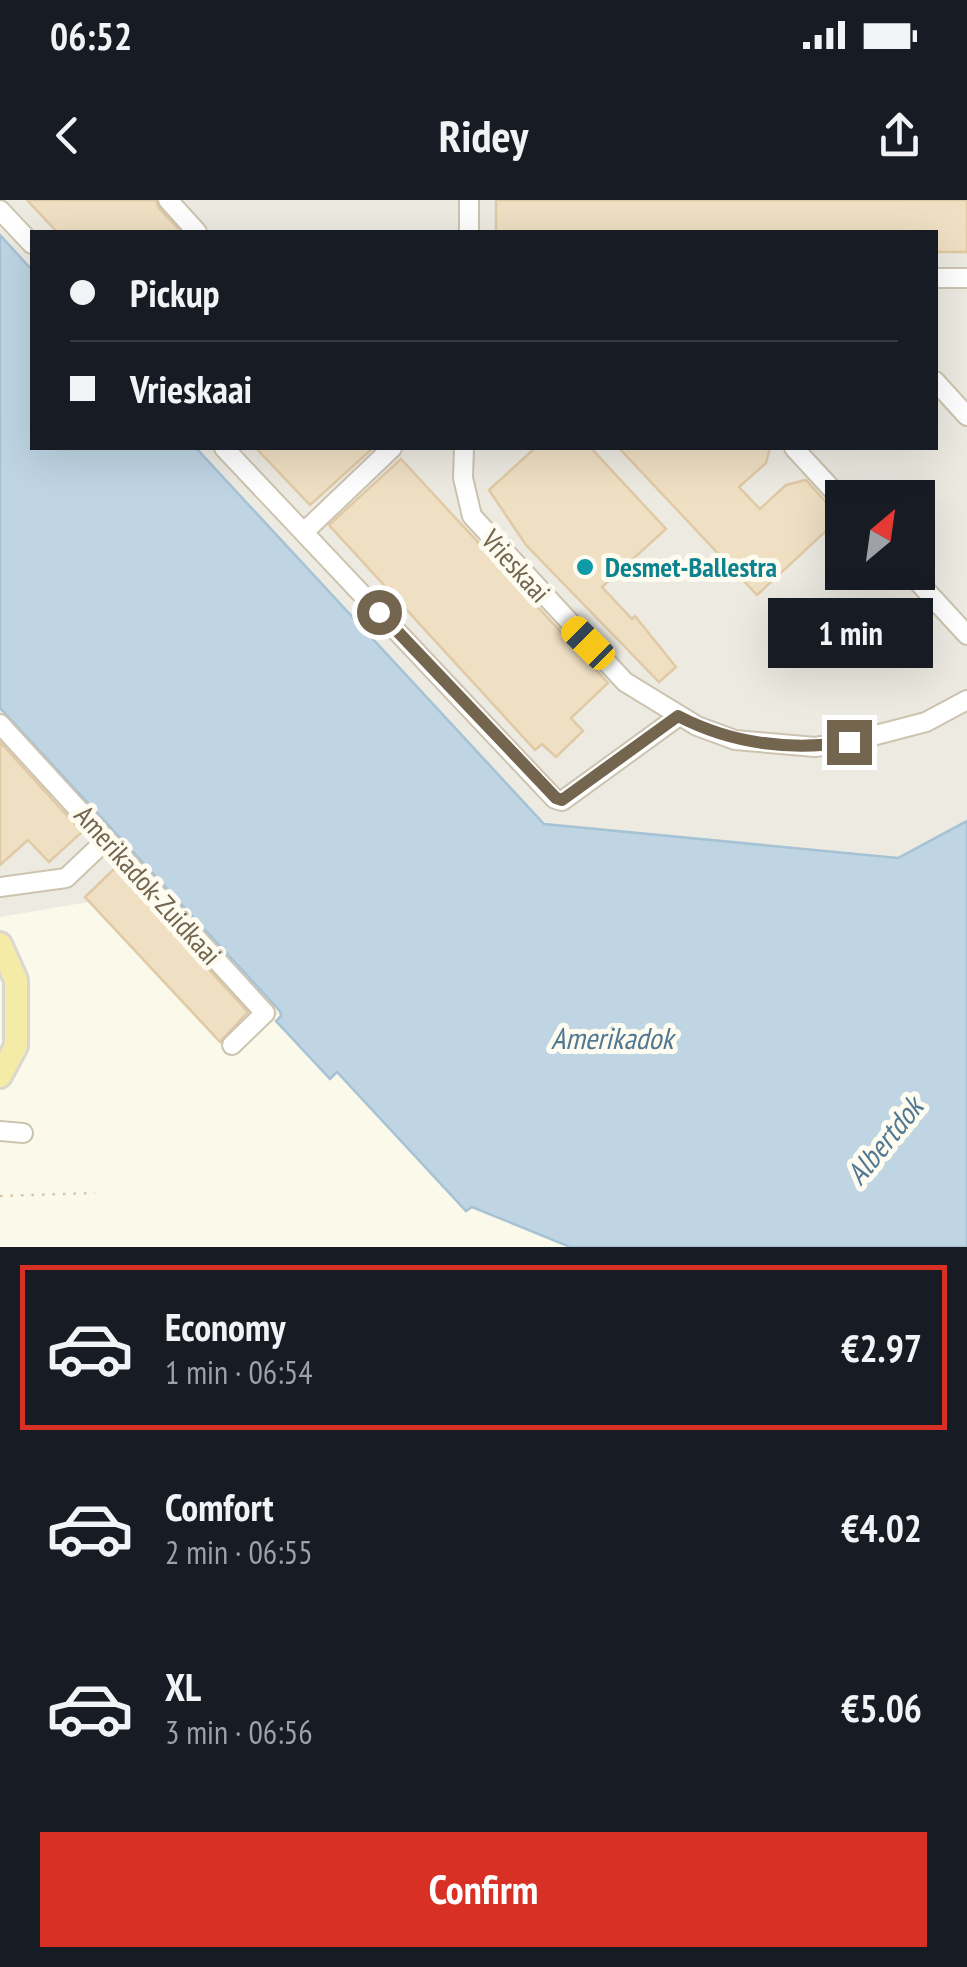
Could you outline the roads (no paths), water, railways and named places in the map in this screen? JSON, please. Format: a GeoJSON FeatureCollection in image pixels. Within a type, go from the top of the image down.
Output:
{"type":"FeatureCollection","features":[{"type":"Feature","properties":{"kind":"main road"},"geometry":{"type":"LineString","coordinates":[[0,944],[16,980],[16,1046],[0,1076]]}},
{"type":"Feature","properties":{"kind":"street"},"geometry":{"type":"LineString","coordinates":[[168,200],[195,230]]}},
{"type":"Feature","properties":{"kind":"street"},"geometry":{"type":"LineString","coordinates":[[468,230],[469,200]]}},
{"type":"Feature","properties":{"kind":"street"},"geometry":{"type":"LineString","coordinates":[[0,210],[30,242]]}},
{"type":"Feature","properties":{"kind":"street"},"geometry":{"type":"LineString","coordinates":[[938,278],[967,278]]}},
{"type":"Feature","properties":{"kind":"street"},"geometry":{"type":"LineString","coordinates":[[938,383],[967,416]]}},
{"type":"Feature","properties":{"kind":"street"},"geometry":{"type":"LineString","coordinates":[[226,450],[556,798],[562,800],[678,716]]}},
{"type":"Feature","properties":{"kind":"street"},"geometry":{"type":"LineString","coordinates":[[304,532],[390,450]]}},
{"type":"Feature","properties":{"kind":"street","name":"Vrieskaai"},"geometry":{"type":"LineString","coordinates":[[464,450],[463,478],[472,516],[624,682],[678,716],[734,740],[815,747],[926,722],[967,700]]}},
{"type":"Feature","properties":{"kind":"street"},"geometry":{"type":"LineString","coordinates":[[796,450],[825,482]]}},
{"type":"Feature","properties":{"kind":"street"},"geometry":{"type":"LineString","coordinates":[[926,590],[967,635]]}},
{"type":"Feature","properties":{"kind":"street","name":"Amerikadok-Zuidkaai"},"geometry":{"type":"LineString","coordinates":[[0,724],[265,1013],[232,1044]]}},
{"type":"Feature","properties":{"kind":"street"},"geometry":{"type":"LineString","coordinates":[[0,887],[66,878],[106,840]]}},
{"type":"Feature","properties":{"kind":"street"},"geometry":{"type":"LineString","coordinates":[[0,1131],[24,1133]]}},
{"type":"Feature","properties":{"kind":"water","name":"Amerikadok"},"geometry":{"type":"Polygon","coordinates":[[[0,235],[30,268],[30,450],[198,450],[544,824],[898,858],[967,821],[967,1247],[570,1247],[472,1207],[466,1211],[337,1072],[330,1079],[276,1021],[280,1011],[0,708],[0,235]]]}},
{"type":"Feature","properties":{"kind":"place","name":"Desmet-Ballestra"},"geometry":{"type":"Point","coordinates":[585,567]}},
{"type":"Feature","properties":{"kind":"water label","name":"Albertdok"},"geometry":{"type":"Point","coordinates":[885,1141]}}]}
